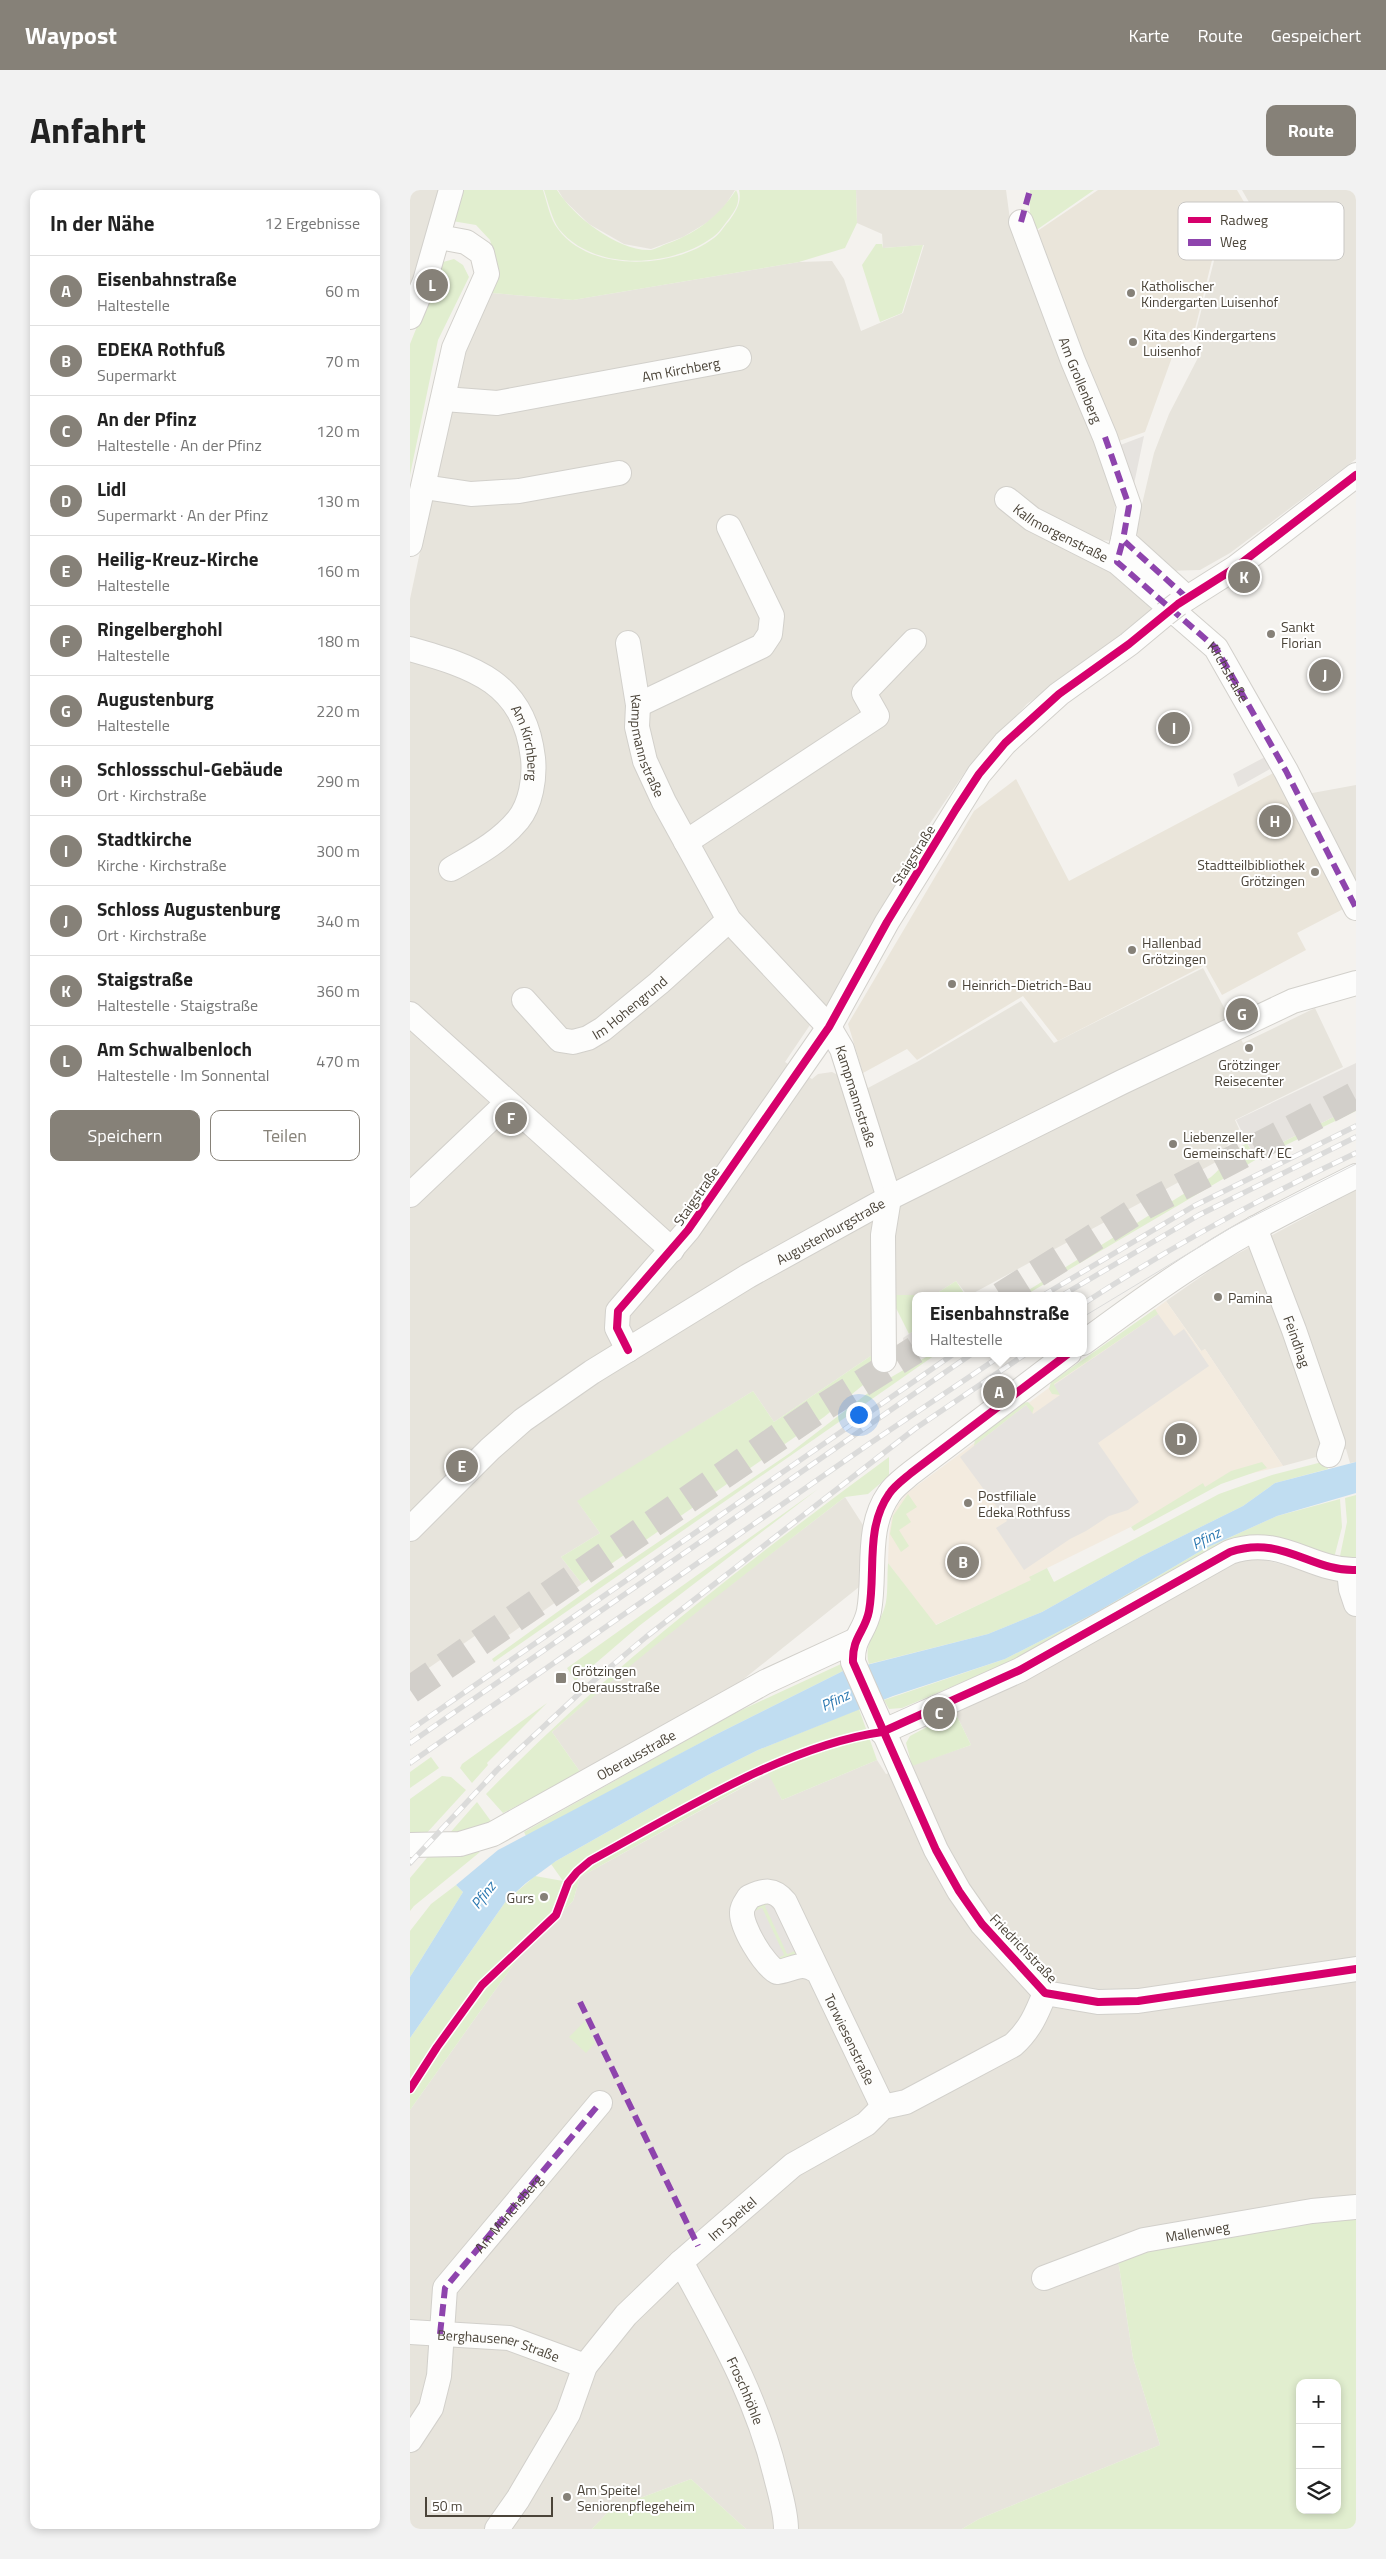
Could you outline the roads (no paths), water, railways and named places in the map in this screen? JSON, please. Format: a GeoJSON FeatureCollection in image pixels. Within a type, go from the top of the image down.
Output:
{"type":"FeatureCollection","features":[{"type":"Feature","properties":{"kind":"street"},"geometry":{"type":"LineString","coordinates":[[410,317],[425,281],[451,190]]}},
{"type":"Feature","properties":{"kind":"street","name":"Am Grollenberg"},"geometry":{"type":"LineString","coordinates":[[1021,222],[1072,361],[1104,437],[1129,506],[1120,551]]}},
{"type":"Feature","properties":{"kind":"street"},"geometry":{"type":"LineString","coordinates":[[410,544],[454,348],[487,274],[482,253],[466,242],[439,237]]}},
{"type":"Feature","properties":{"kind":"street","name":"Am Kirchberg"},"geometry":{"type":"LineString","coordinates":[[444,399],[498,403],[739,358]]}},
{"type":"Feature","properties":{"kind":"street"},"geometry":{"type":"LineString","coordinates":[[424,486],[471,494],[519,492],[620,472]]}},
{"type":"Feature","properties":{"kind":"street","name":"Staigstraße"},"geometry":{"type":"LineString","coordinates":[[628,1350],[617,1328],[618,1311],[672,1250],[829,1028],[887,922],[964,797],[1005,743],[1059,694],[1129,644],[1177,605],[1235,568],[1356,475]]}},
{"type":"Feature","properties":{"kind":"street","name":"Kallmorgenstraße"},"geometry":{"type":"LineString","coordinates":[[1007,499],[1032,520],[1120,551]]}},
{"type":"Feature","properties":{"kind":"street"},"geometry":{"type":"LineString","coordinates":[[638,705],[762,646],[770,634],[772,616],[729,526]]}},
{"type":"Feature","properties":{"kind":"street"},"geometry":{"type":"LineString","coordinates":[[1120,551],[1177,605]]}},
{"type":"Feature","properties":{"kind":"street","name":"Kirchstraße"},"geometry":{"type":"LineString","coordinates":[[1120,551],[1216,648],[1286,771],[1356,908]]}},
{"type":"Feature","properties":{"kind":"street"},"geometry":{"type":"LineString","coordinates":[[686,842],[877,716],[864,693],[914,641]]}},
{"type":"Feature","properties":{"kind":"street","name":"Kampmannstraße"},"geometry":{"type":"LineString","coordinates":[[628,643],[638,705],[637,727],[645,761],[686,842],[729,920],[829,1028],[842,1049],[889,1198],[883,1235],[884,1360]]}},
{"type":"Feature","properties":{"kind":"street","name":"Am Kirchberg"},"geometry":{"type":"LineString","coordinates":[[410,648],[461,663],[483,675],[502,690],[526,725],[531,744],[534,774],[519,818],[503,836],[451,869]]}},
{"type":"Feature","properties":{"kind":"street","name":"Im Hohengrund"},"geometry":{"type":"LineString","coordinates":[[524,1000],[560,1040],[573,1042],[588,1038],[603,1029],[659,983],[729,920]]}},
{"type":"Feature","properties":{"kind":"street","name":"Augustenburgstraße"},"geometry":{"type":"LineString","coordinates":[[410,1529],[490,1449],[523,1420],[585,1377],[748,1276],[889,1198],[1122,1082],[1293,1001],[1316,986],[1356,967]]}},
{"type":"Feature","properties":{"kind":"street","name":"Augustenburgstraße"},"geometry":{"type":"LineString","coordinates":[[1293,1001],[1356,983]]}},
{"type":"Feature","properties":{"kind":"street"},"geometry":{"type":"LineString","coordinates":[[410,1014],[672,1250]]}},
{"type":"Feature","properties":{"kind":"street"},"geometry":{"type":"LineString","coordinates":[[410,1195],[507,1103]]}},
{"type":"Feature","properties":{"kind":"street"},"geometry":{"type":"LineString","coordinates":[[1087,1340],[1159,1288],[1255,1228],[1356,1176]]}},
{"type":"Feature","properties":{"kind":"street","name":"Feindhag"},"geometry":{"type":"LineString","coordinates":[[1255,1228],[1294,1330],[1333,1443],[1329,1455]]}},
{"type":"Feature","properties":{"kind":"street"},"geometry":{"type":"LineString","coordinates":[[854,1651],[869,1612],[875,1527],[881,1506],[890,1492],[911,1473],[1064,1357]]}},
{"type":"Feature","properties":{"kind":"street"},"geometry":{"type":"LineString","coordinates":[[879,1724],[1020,1670],[1230,1552],[1244,1547],[1285,1551],[1352,1571],[1350,1590],[1356,1604]]}},
{"type":"Feature","properties":{"kind":"street","name":"Friedrichstraße"},"geometry":{"type":"LineString","coordinates":[[854,1651],[879,1724],[936,1850],[959,1891],[982,1924],[1045,1993],[1098,2002],[1138,2001],[1356,1969]]}},
{"type":"Feature","properties":{"kind":"street","name":"Oberausstraße"},"geometry":{"type":"LineString","coordinates":[[410,1845],[471,1842],[507,1828],[765,1682],[854,1651]]}},
{"type":"Feature","properties":{"kind":"street","name":"Torwiesenstraße"},"geometry":{"type":"LineString","coordinates":[[817,1971],[883,2107]]}},
{"type":"Feature","properties":{"kind":"street"},"geometry":{"type":"LineString","coordinates":[[883,2107],[906,2102],[1013,2045],[1025,2034],[1045,1993]]}},
{"type":"Feature","properties":{"kind":"street","name":"Am Münchsberg"},"geometry":{"type":"LineString","coordinates":[[410,2440],[431,2408],[439,2376],[440,2334],[445,2288],[600,2102]]}},
{"type":"Feature","properties":{"kind":"street","name":"Im Speitel"},"geometry":{"type":"LineString","coordinates":[[496,2529],[518,2500],[568,2414],[585,2366],[626,2315],[681,2262],[793,2165],[866,2124],[883,2107]]}},
{"type":"Feature","properties":{"kind":"street","name":"Mallenweg"},"geometry":{"type":"LineString","coordinates":[[1044,2278],[1144,2240],[1312,2210],[1356,2207]]}},
{"type":"Feature","properties":{"kind":"street","name":"Froschhöhle"},"geometry":{"type":"LineString","coordinates":[[681,2262],[739,2369],[749,2394],[773,2464],[786,2529]]}},
{"type":"Feature","properties":{"kind":"street","name":"Berghausener Straße"},"geometry":{"type":"LineString","coordinates":[[410,2332],[509,2338],[585,2366]]}},
{"type":"Feature","properties":{"kind":"water","name":"Pfinz"},"geometry":{"type":"Polygon","coordinates":[[[1356,1462],[1356,1493],[1277,1516],[1204,1549],[1097,1612],[1005,1659],[893,1696],[758,1750],[708,1775],[556,1861],[526,1883],[506,1901],[410,2038],[410,1977],[463,1892],[456,1885],[498,1850],[717,1734],[843,1671],[988,1634],[1042,1612],[1142,1556],[1243,1506],[1275,1483],[1356,1462]]]}},
{"type":"Feature","properties":{"kind":"tunnel"},"geometry":{"type":"LineString","coordinates":[[1007,1292],[1146,1205],[1356,1095]]}},
{"type":"Feature","properties":{"kind":"tunnel"},"geometry":{"type":"LineString","coordinates":[[410,1690],[814,1413],[912,1352]]}},
{"type":"Feature","properties":{"kind":"tram line"},"geometry":{"type":"LineString","coordinates":[[1087,1315],[1232,1227],[1356,1164]]}},
{"type":"Feature","properties":{"kind":"railway"},"geometry":{"type":"LineString","coordinates":[[1049,1292],[1194,1206],[1356,1126]]}},
{"type":"Feature","properties":{"kind":"railway"},"geometry":{"type":"LineString","coordinates":[[1068,1292],[1199,1215],[1356,1137]]}},
{"type":"Feature","properties":{"kind":"railway"},"geometry":{"type":"LineString","coordinates":[[1087,1301],[1217,1224],[1286,1187],[1356,1153]]}},
{"type":"Feature","properties":{"kind":"railway"},"geometry":{"type":"LineString","coordinates":[[410,1730],[949,1357]]}},
{"type":"Feature","properties":{"kind":"railway"},"geometry":{"type":"LineString","coordinates":[[410,1743],[967,1357]]}},
{"type":"Feature","properties":{"kind":"railway"},"geometry":{"type":"LineString","coordinates":[[410,1763],[869,1444],[999,1357]]}},
{"type":"Feature","properties":{"kind":"railway"},"geometry":{"type":"LineString","coordinates":[[410,1863],[497,1770],[584,1689],[646,1637],[916,1428],[1021,1357]]}},
{"type":"Feature","properties":{"kind":"place","name":"Am Schwalbenloch"},"geometry":{"type":"Point","coordinates":[432,285]}},
{"type":"Feature","properties":{"kind":"place","name":"Katholischer Kindergarten Luisenhof"},"geometry":{"type":"Point","coordinates":[1131,293]}},
{"type":"Feature","properties":{"kind":"place","name":"Kita des Kindergartens Luisenhof"},"geometry":{"type":"Point","coordinates":[1133,342]}},
{"type":"Feature","properties":{"kind":"place","name":"Staigstraße"},"geometry":{"type":"Point","coordinates":[1244,577]}},
{"type":"Feature","properties":{"kind":"place","name":"Sankt Florian"},"geometry":{"type":"Point","coordinates":[1271,634]}},
{"type":"Feature","properties":{"kind":"place","name":"Schloss Augustenburg"},"geometry":{"type":"Point","coordinates":[1325,675]}},
{"type":"Feature","properties":{"kind":"place","name":"Stadtkirche"},"geometry":{"type":"Point","coordinates":[1174,728]}},
{"type":"Feature","properties":{"kind":"place","name":"Schlossschul-Gebäude"},"geometry":{"type":"Point","coordinates":[1275,821]}},
{"type":"Feature","properties":{"kind":"place","name":"Stadtteilbibliothek Grötzingen"},"geometry":{"type":"Point","coordinates":[1315,872]}},
{"type":"Feature","properties":{"kind":"place","name":"Hallenbad Grötzingen"},"geometry":{"type":"Point","coordinates":[1132,950]}},
{"type":"Feature","properties":{"kind":"place","name":"Heinrich-Dietrich-Bau"},"geometry":{"type":"Point","coordinates":[952,984]}},
{"type":"Feature","properties":{"kind":"place","name":"Augustenburg"},"geometry":{"type":"Point","coordinates":[1242,1014]}},
{"type":"Feature","properties":{"kind":"place","name":"Grötzinger Reisecenter"},"geometry":{"type":"Point","coordinates":[1249,1048]}},
{"type":"Feature","properties":{"kind":"place","name":"Ringelberghohl"},"geometry":{"type":"Point","coordinates":[511,1118]}},
{"type":"Feature","properties":{"kind":"place","name":"Liebenzeller Gemeinschaft / EC"},"geometry":{"type":"Point","coordinates":[1173,1144]}},
{"type":"Feature","properties":{"kind":"place","name":"Pamina"},"geometry":{"type":"Point","coordinates":[1218,1297]}},
{"type":"Feature","properties":{"kind":"place","name":"Eisenbahnstraße"},"geometry":{"type":"Point","coordinates":[999,1392]}},
{"type":"Feature","properties":{"kind":"place","name":"Lidl"},"geometry":{"type":"Point","coordinates":[1181,1439]}},
{"type":"Feature","properties":{"kind":"place","name":"Heilig-Kreuz-Kirche"},"geometry":{"type":"Point","coordinates":[462,1466]}},
{"type":"Feature","properties":{"kind":"place","name":"Postfiliale Edeka Rothfuss"},"geometry":{"type":"Point","coordinates":[968,1503]}},
{"type":"Feature","properties":{"kind":"place","name":"EDEKA Rothfuß"},"geometry":{"type":"Point","coordinates":[963,1562]}},
{"type":"Feature","properties":{"kind":"place","name":"Grötzingen Oberausstraße"},"geometry":{"type":"Point","coordinates":[561,1678]}},
{"type":"Feature","properties":{"kind":"place","name":"An der Pfinz"},"geometry":{"type":"Point","coordinates":[939,1713]}},
{"type":"Feature","properties":{"kind":"place","name":"Gurs"},"geometry":{"type":"Point","coordinates":[544,1897]}},
{"type":"Feature","properties":{"kind":"place","name":"Am Speitel Seniorenpflegeheim"},"geometry":{"type":"Point","coordinates":[567,2497]}}]}
